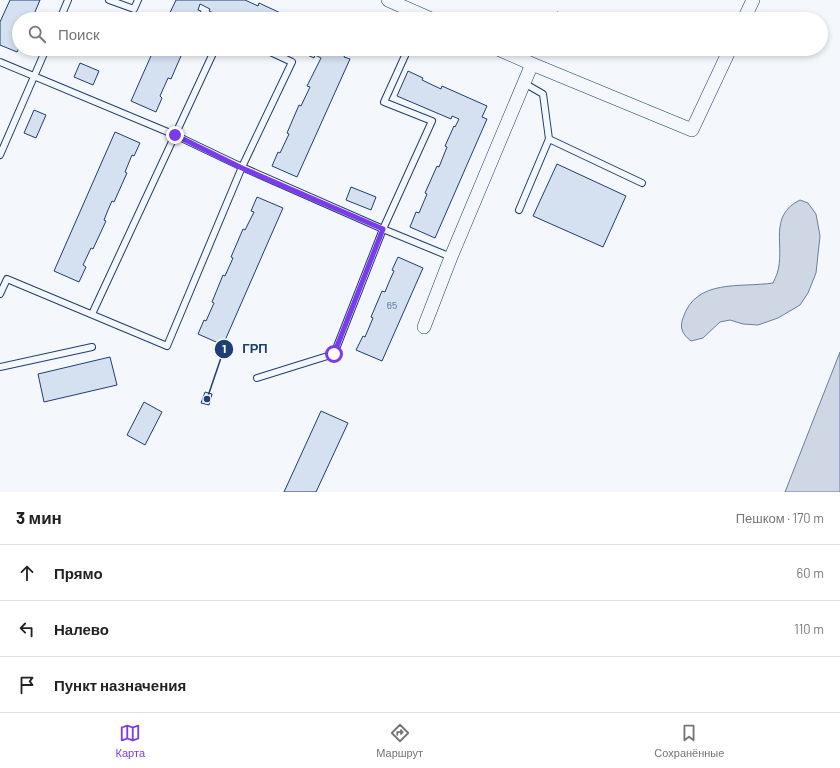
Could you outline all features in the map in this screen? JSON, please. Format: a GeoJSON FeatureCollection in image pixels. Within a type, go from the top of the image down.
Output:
{"type":"FeatureCollection","features":[{"type":"Feature","properties":{"kind":"street"},"geometry":{"type":"LineString","coordinates":[[388,0],[413,12]]}},
{"type":"Feature","properties":{"kind":"street"},"geometry":{"type":"LineString","coordinates":[[747,12],[752,0]]}},
{"type":"Feature","properties":{"kind":"street"},"geometry":{"type":"LineString","coordinates":[[514,56],[692,130],[727,56]]}},
{"type":"Feature","properties":{"kind":"street"},"geometry":{"type":"LineString","coordinates":[[424,327],[451,257],[532,64]]}},
{"type":"Feature","properties":{"kind":"lane"},"geometry":{"type":"LineString","coordinates":[[63,12],[68,0]]}},
{"type":"Feature","properties":{"kind":"lane"},"geometry":{"type":"LineString","coordinates":[[109,0],[134,9],[138,0]]}},
{"type":"Feature","properties":{"kind":"lane"},"geometry":{"type":"LineString","coordinates":[[0,156],[43,56]]}},
{"type":"Feature","properties":{"kind":"lane"},"geometry":{"type":"LineString","coordinates":[[92,314],[212,56]]}},
{"type":"Feature","properties":{"kind":"lane"},"geometry":{"type":"LineString","coordinates":[[0,294],[6,279],[167,346],[242,168],[292,62],[279,56]]}},
{"type":"Feature","properties":{"kind":"lane"},"geometry":{"type":"LineString","coordinates":[[257,378],[334,354],[383,229],[432,121],[384,102],[405,56]]}},
{"type":"Feature","properties":{"kind":"lane"},"geometry":{"type":"LineString","coordinates":[[0,62],[175,135],[242,168],[451,257]]}},
{"type":"Feature","properties":{"kind":"lane"},"geometry":{"type":"LineString","coordinates":[[519,210],[549,139],[543,94],[524,83]]}},
{"type":"Feature","properties":{"kind":"lane"},"geometry":{"type":"LineString","coordinates":[[549,139],[642,183]]}},
{"type":"Feature","properties":{"kind":"lane"},"geometry":{"type":"LineString","coordinates":[[0,367],[92,347]]}},
{"type":"Feature","properties":{"kind":"shaded area"},"geometry":{"type":"Polygon","coordinates":[[[800,200],[808,203],[816,214],[820,236],[816,273],[808,293],[800,305],[778,318],[758,325],[743,324],[730,320],[720,322],[703,338],[691,341],[682,331],[681,325],[689,305],[698,296],[720,287],[773,283],[779,264],[781,223],[784,215],[790,207],[800,200]]]}},
{"type":"Feature","properties":{"kind":"shaded area"},"geometry":{"type":"Polygon","coordinates":[[[840,352],[840,492],[785,492],[840,352]]]}},
{"type":"Feature","properties":{"kind":"building"},"geometry":{"type":"Polygon","coordinates":[[[10,0],[40,0],[35,12],[12,12],[12,50],[0,45],[0,22],[10,0]]]}},
{"type":"Feature","properties":{"kind":"building"},"geometry":{"type":"Polygon","coordinates":[[[176,0],[245,0],[258,6],[259,3],[278,12],[211,12],[209,11],[210,9],[200,4],[198,10],[200,12],[170,12],[176,0]]]}},
{"type":"Feature","properties":{"kind":"building"},"geometry":{"type":"Polygon","coordinates":[[[151,56],[181,56],[171,79],[168,78],[160,96],[162,98],[156,112],[131,101],[151,56]]]}},
{"type":"Feature","properties":{"kind":"building"},"geometry":{"type":"Polygon","coordinates":[[[317,56],[344,56],[350,59],[297,177],[272,166],[278,152],[280,153],[289,134],[287,133],[299,105],[301,106],[310,87],[307,86],[321,58],[317,56]]]}},
{"type":"Feature","properties":{"kind":"building"},"geometry":{"type":"Polygon","coordinates":[[[80,63],[99,71],[93,85],[74,77],[80,63]]]}},
{"type":"Feature","properties":{"kind":"building"},"geometry":{"type":"Polygon","coordinates":[[[408,71],[441,89],[442,86],[487,106],[482,117],[487,119],[435,238],[410,227],[416,212],[419,213],[427,194],[425,193],[437,166],[439,167],[447,147],[445,146],[454,126],[455,127],[459,119],[452,116],[451,119],[397,96],[408,71]]]}},
{"type":"Feature","properties":{"kind":"building"},"geometry":{"type":"Polygon","coordinates":[[[34,110],[46,115],[36,138],[24,133],[34,110]]]}},
{"type":"Feature","properties":{"kind":"building"},"geometry":{"type":"Polygon","coordinates":[[[115,132],[140,143],[134,156],[132,155],[125,172],[127,173],[114,202],[112,201],[104,220],[106,221],[93,249],[91,248],[83,265],[86,267],[79,282],[54,271],[115,132]]]}},
{"type":"Feature","properties":{"kind":"building"},"geometry":{"type":"Polygon","coordinates":[[[557,164],[626,196],[603,247],[533,216],[557,164]]]}},
{"type":"Feature","properties":{"kind":"building"},"geometry":{"type":"Polygon","coordinates":[[[351,187],[376,197],[371,210],[346,200],[351,187]]]}},
{"type":"Feature","properties":{"kind":"building"},"geometry":{"type":"Polygon","coordinates":[[[257,197],[283,208],[223,345],[198,334],[214,303],[212,302],[223,275],[225,276],[233,258],[231,257],[243,229],[245,230],[254,212],[251,211],[257,197]]]}},
{"type":"Feature","properties":{"kind":"building"},"geometry":{"type":"Polygon","coordinates":[[[398,257],[423,268],[382,361],[356,350],[363,336],[365,337],[373,318],[371,317],[382,291],[385,292],[398,257]]]}},
{"type":"Feature","properties":{"kind":"building"},"geometry":{"type":"Polygon","coordinates":[[[110,357],[117,385],[44,402],[38,374],[110,357]]]}},
{"type":"Feature","properties":{"kind":"building"},"geometry":{"type":"Polygon","coordinates":[[[205,392],[212,394],[209,405],[201,403],[205,392]]]}},
{"type":"Feature","properties":{"kind":"building"},"geometry":{"type":"Polygon","coordinates":[[[144,402],[162,412],[145,445],[127,435],[144,402]]]}},
{"type":"Feature","properties":{"kind":"building"},"geometry":{"type":"Polygon","coordinates":[[[321,411],[348,423],[316,492],[284,492],[321,411]]]}},
{"type":"Feature","properties":{"kind":"place","name":"ГРП"},"geometry":{"type":"Point","coordinates":[207,399]}},
{"type":"Feature","properties":{"kind":"route"},"geometry":{"type":"LineString","coordinates":[[175,135],[242,168],[383,229],[334,354]]}}]}
